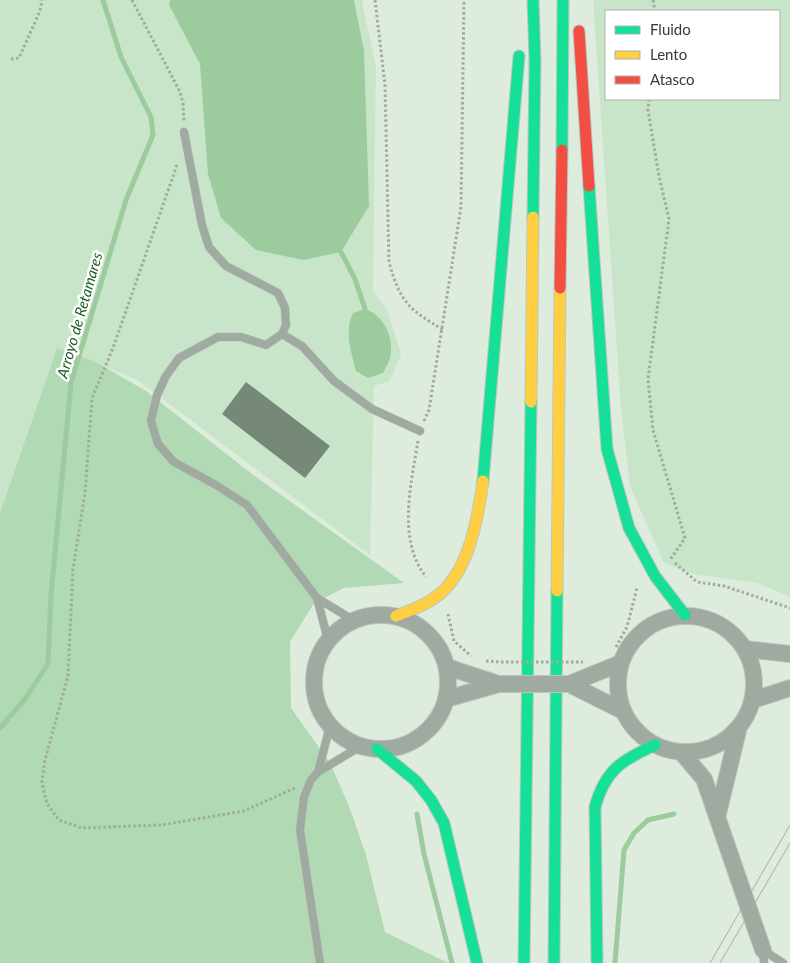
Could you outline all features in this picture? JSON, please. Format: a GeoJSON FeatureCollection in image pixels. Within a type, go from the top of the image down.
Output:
{"type":"FeatureCollection","features":[{"type":"Feature","properties":{"kind":"highway"},"geometry":{"type":"LineString","coordinates":[[396,616],[424,604],[440,594],[456,575],[472,527],[483,472],[521,34],[526,0]]}},
{"type":"Feature","properties":{"kind":"highway"},"geometry":{"type":"LineString","coordinates":[[524,963],[535,81],[533,0]]}},
{"type":"Feature","properties":{"kind":"highway"},"geometry":{"type":"LineString","coordinates":[[554,963],[563,0]]}},
{"type":"Feature","properties":{"kind":"highway"},"geometry":{"type":"LineString","coordinates":[[579,18],[607,449],[630,528],[655,576],[685,615]]}},
{"type":"Feature","properties":{"kind":"highway"},"geometry":{"type":"LineString","coordinates":[[597,963],[595,807],[598,794],[603,781],[611,771],[623,762],[655,745]]}},
{"type":"Feature","properties":{"kind":"highway"},"geometry":{"type":"LineString","coordinates":[[369,748],[412,775],[433,802],[444,823],[477,963]]}},
{"type":"Feature","properties":{"kind":"street"},"geometry":{"type":"LineString","coordinates":[[374,614],[396,616],[414,623],[429,634],[440,649],[446,666],[448,683],[446,699],[432,726],[420,736],[392,748],[369,748],[344,738],[330,726],[316,699],[314,683],[318,660],[328,640],[339,629],[353,620],[374,614]]}},
{"type":"Feature","properties":{"kind":"street"},"geometry":{"type":"LineString","coordinates":[[569,684],[617,657],[645,629],[664,619],[685,615],[703,617],[719,624],[734,635],[745,649],[752,665],[755,682],[753,700],[738,731],[718,814]]}},
{"type":"Feature","properties":{"kind":"street"},"geometry":{"type":"LineString","coordinates":[[745,649],[790,654]]}},
{"type":"Feature","properties":{"kind":"street"},"geometry":{"type":"LineString","coordinates":[[617,657],[619,696],[623,711],[631,725],[655,745],[682,753],[699,752],[720,744],[738,731]]}},
{"type":"Feature","properties":{"kind":"street"},"geometry":{"type":"LineString","coordinates":[[446,666],[499,684]]}},
{"type":"Feature","properties":{"kind":"street"},"geometry":{"type":"LineString","coordinates":[[446,699],[499,684],[569,684],[623,711]]}},
{"type":"Feature","properties":{"kind":"street"},"geometry":{"type":"LineString","coordinates":[[753,700],[790,688]]}},
{"type":"Feature","properties":{"kind":"street"},"geometry":{"type":"LineString","coordinates":[[682,753],[704,779],[718,814],[732,863],[764,957]]}},
{"type":"Feature","properties":{"kind":"lane"},"geometry":{"type":"LineString","coordinates":[[184,132],[202,225],[209,246],[226,266],[278,293],[285,308],[286,325],[282,334],[266,345],[241,337],[218,337],[179,358],[166,376],[157,395],[151,420],[158,444],[174,462],[247,505],[317,598],[353,620]]}},
{"type":"Feature","properties":{"kind":"lane"},"geometry":{"type":"LineString","coordinates":[[282,334],[302,346],[334,380],[372,409],[420,431]]}},
{"type":"Feature","properties":{"kind":"lane"},"geometry":{"type":"LineString","coordinates":[[317,598],[328,640]]}},
{"type":"Feature","properties":{"kind":"lane"},"geometry":{"type":"LineString","coordinates":[[318,772],[330,726]]}},
{"type":"Feature","properties":{"kind":"lane"},"geometry":{"type":"LineString","coordinates":[[320,963],[300,830],[304,797],[311,780],[318,772],[369,748]]}},
{"type":"Feature","properties":{"kind":"lane"},"geometry":{"type":"LineString","coordinates":[[764,957],[783,963]]}},
{"type":"Feature","properties":{"kind":"path"},"geometry":{"type":"LineString","coordinates":[[11,59],[18,58],[40,11],[42,0]]}},
{"type":"Feature","properties":{"kind":"path"},"geometry":{"type":"LineString","coordinates":[[132,0],[180,92],[184,103],[184,132]]}},
{"type":"Feature","properties":{"kind":"path"},"geometry":{"type":"LineString","coordinates":[[375,0],[384,85],[389,262],[396,288],[415,313],[444,330]]}},
{"type":"Feature","properties":{"kind":"path"},"geometry":{"type":"LineString","coordinates":[[464,0],[462,207],[444,330],[429,410],[420,431],[410,492],[410,542],[418,567],[440,594],[448,608],[449,627],[454,641],[462,650],[476,658]]}},
{"type":"Feature","properties":{"kind":"path"},"geometry":{"type":"LineString","coordinates":[[617,657],[637,588],[655,576],[671,560],[686,538],[653,430],[648,379],[669,218],[659,176],[648,110],[649,100]]}},
{"type":"Feature","properties":{"kind":"path"},"geometry":{"type":"LineString","coordinates":[[186,145],[166,194],[113,348],[92,398],[86,494],[73,569],[68,676],[45,760],[42,782],[47,804],[59,820],[82,828],[161,826],[244,811],[311,780]]}},
{"type":"Feature","properties":{"kind":"path"},"geometry":{"type":"LineString","coordinates":[[671,560],[698,582],[724,586],[790,608]]}},
{"type":"Feature","properties":{"kind":"path"},"geometry":{"type":"LineString","coordinates":[[482,660],[502,662],[588,662]]}},
{"type":"Feature","properties":{"kind":"shaded area"},"geometry":{"type":"Polygon","coordinates":[[[0,0],[363,0],[376,67],[373,291],[388,312],[401,354],[390,381],[374,386],[370,555],[136,379],[57,348],[0,513],[0,0]]]}},
{"type":"Feature","properties":{"kind":"shaded area"},"geometry":{"type":"Polygon","coordinates":[[[170,0],[354,0],[364,51],[369,206],[341,252],[303,260],[256,250],[221,218],[208,174],[200,64],[169,5],[170,0]]]}},
{"type":"Feature","properties":{"kind":"shaded area"},"geometry":{"type":"Polygon","coordinates":[[[593,0],[790,0],[790,597],[758,583],[694,574],[664,563],[630,486],[621,409],[593,0]]]}},
{"type":"Feature","properties":{"kind":"shaded area"},"geometry":{"type":"Polygon","coordinates":[[[365,309],[372,312],[383,322],[391,343],[389,362],[383,373],[368,378],[356,371],[350,349],[349,334],[350,320],[353,313],[365,309]]]}},
{"type":"Feature","properties":{"kind":"shaded area"},"geometry":{"type":"Polygon","coordinates":[[[57,348],[94,361],[146,391],[252,474],[404,583],[344,588],[314,603],[290,642],[291,708],[330,763],[349,806],[366,855],[385,932],[448,963],[0,963],[0,513],[57,348]]]}},
{"type":"Feature","properties":{"kind":"building"},"geometry":{"type":"Polygon","coordinates":[[[246,382],[330,446],[305,478],[222,414],[246,382]]]}},
{"type":"Feature","properties":{"kind":"waterway","name":"Arroyo de Retamares"},"geometry":{"type":"LineString","coordinates":[[0,728],[25,699],[48,664],[51,595],[71,383],[126,200],[153,135],[151,117],[121,57],[103,0]]}},
{"type":"Feature","properties":{"kind":"waterway"},"geometry":{"type":"LineString","coordinates":[[341,252],[355,279],[365,309]]}},
{"type":"Feature","properties":{"kind":"waterway"},"geometry":{"type":"LineString","coordinates":[[417,814],[424,854],[452,963]]}},
{"type":"Feature","properties":{"kind":"waterway"},"geometry":{"type":"LineString","coordinates":[[615,963],[624,850],[634,833],[648,820],[674,814]]}},
{"type":"Feature","properties":{"kind":"tram line"},"geometry":{"type":"LineString","coordinates":[[710,963],[790,825]]}},
{"type":"Feature","properties":{"kind":"tram line"},"geometry":{"type":"LineString","coordinates":[[720,963],[790,843]]}},
{"type":"Feature","properties":{"kind":"traffic: fast"},"geometry":{"type":"LineString","coordinates":[[533,0],[535,61],[533,217]]}},
{"type":"Feature","properties":{"kind":"traffic: fast"},"geometry":{"type":"LineString","coordinates":[[562,150],[563,0]]}},
{"type":"Feature","properties":{"kind":"traffic: fast"},"geometry":{"type":"LineString","coordinates":[[483,481],[519,56]]}},
{"type":"Feature","properties":{"kind":"traffic: fast"},"geometry":{"type":"LineString","coordinates":[[589,186],[607,449],[629,528],[655,576],[685,615]]}},
{"type":"Feature","properties":{"kind":"traffic: fast"},"geometry":{"type":"LineString","coordinates":[[524,963],[531,402]]}},
{"type":"Feature","properties":{"kind":"traffic: fast"},"geometry":{"type":"LineString","coordinates":[[554,963],[557,591]]}},
{"type":"Feature","properties":{"kind":"traffic: fast"},"geometry":{"type":"LineString","coordinates":[[597,963],[595,807],[604,784],[616,768],[624,761],[655,745]]}},
{"type":"Feature","properties":{"kind":"traffic: fast"},"geometry":{"type":"LineString","coordinates":[[377,749],[416,781],[431,800],[444,823],[477,963]]}},
{"type":"Feature","properties":{"kind":"traffic: slow"},"geometry":{"type":"LineString","coordinates":[[531,402],[533,217]]}},
{"type":"Feature","properties":{"kind":"traffic: slow"},"geometry":{"type":"LineString","coordinates":[[557,591],[560,288]]}},
{"type":"Feature","properties":{"kind":"traffic: slow"},"geometry":{"type":"LineString","coordinates":[[396,616],[436,597],[451,582],[459,570],[471,541],[483,481]]}},
{"type":"Feature","properties":{"kind":"traffic: jam"},"geometry":{"type":"LineString","coordinates":[[579,31],[589,186]]}},
{"type":"Feature","properties":{"kind":"traffic: jam"},"geometry":{"type":"LineString","coordinates":[[560,288],[562,150]]}}]}
